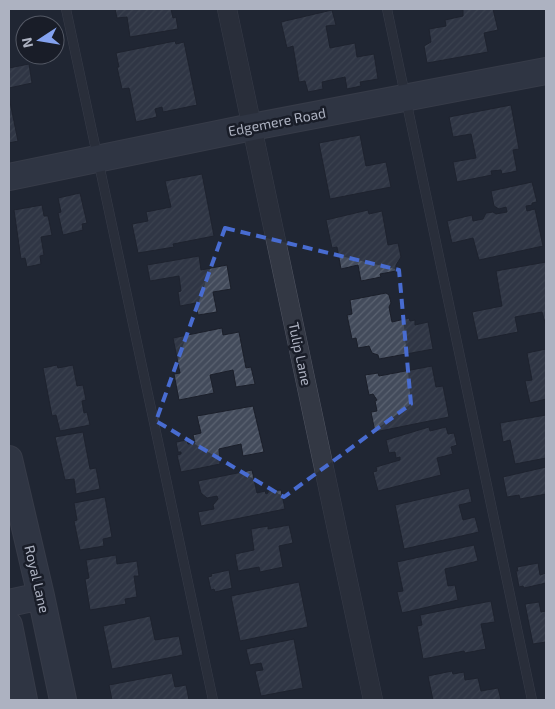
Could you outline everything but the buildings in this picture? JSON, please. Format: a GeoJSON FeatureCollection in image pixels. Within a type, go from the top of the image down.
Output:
{"type":"FeatureCollection","features":[{"type":"Feature","properties":{"kind":"street","name":"Tulip Lane"},"geometry":{"type":"LineString","coordinates":[[227,9],[373,700]]}},
{"type":"Feature","properties":{"kind":"street","name":"Edgemere Road"},"geometry":{"type":"LineString","coordinates":[[9,177],[252,127],[546,71]]}},
{"type":"Feature","properties":{"kind":"street","name":"Royal Lane"},"geometry":{"type":"LineString","coordinates":[[9,458],[63,700]]}},
{"type":"Feature","properties":{"kind":"street"},"geometry":{"type":"LineString","coordinates":[[9,603],[41,596]]}},
{"type":"Feature","properties":{"kind":"street"},"geometry":{"type":"LineString","coordinates":[[9,624],[24,700]]}},
{"type":"Feature","properties":{"kind":"lane"},"geometry":{"type":"LineString","coordinates":[[66,9],[213,700]]}},
{"type":"Feature","properties":{"kind":"lane"},"geometry":{"type":"LineString","coordinates":[[387,9],[532,700]]}},
{"type":"Feature","properties":{"kind":"highlighted area"},"geometry":{"type":"Polygon","coordinates":[[[225,228],[399,270],[411,404],[284,497],[156,421],[225,228]]]}}]}
